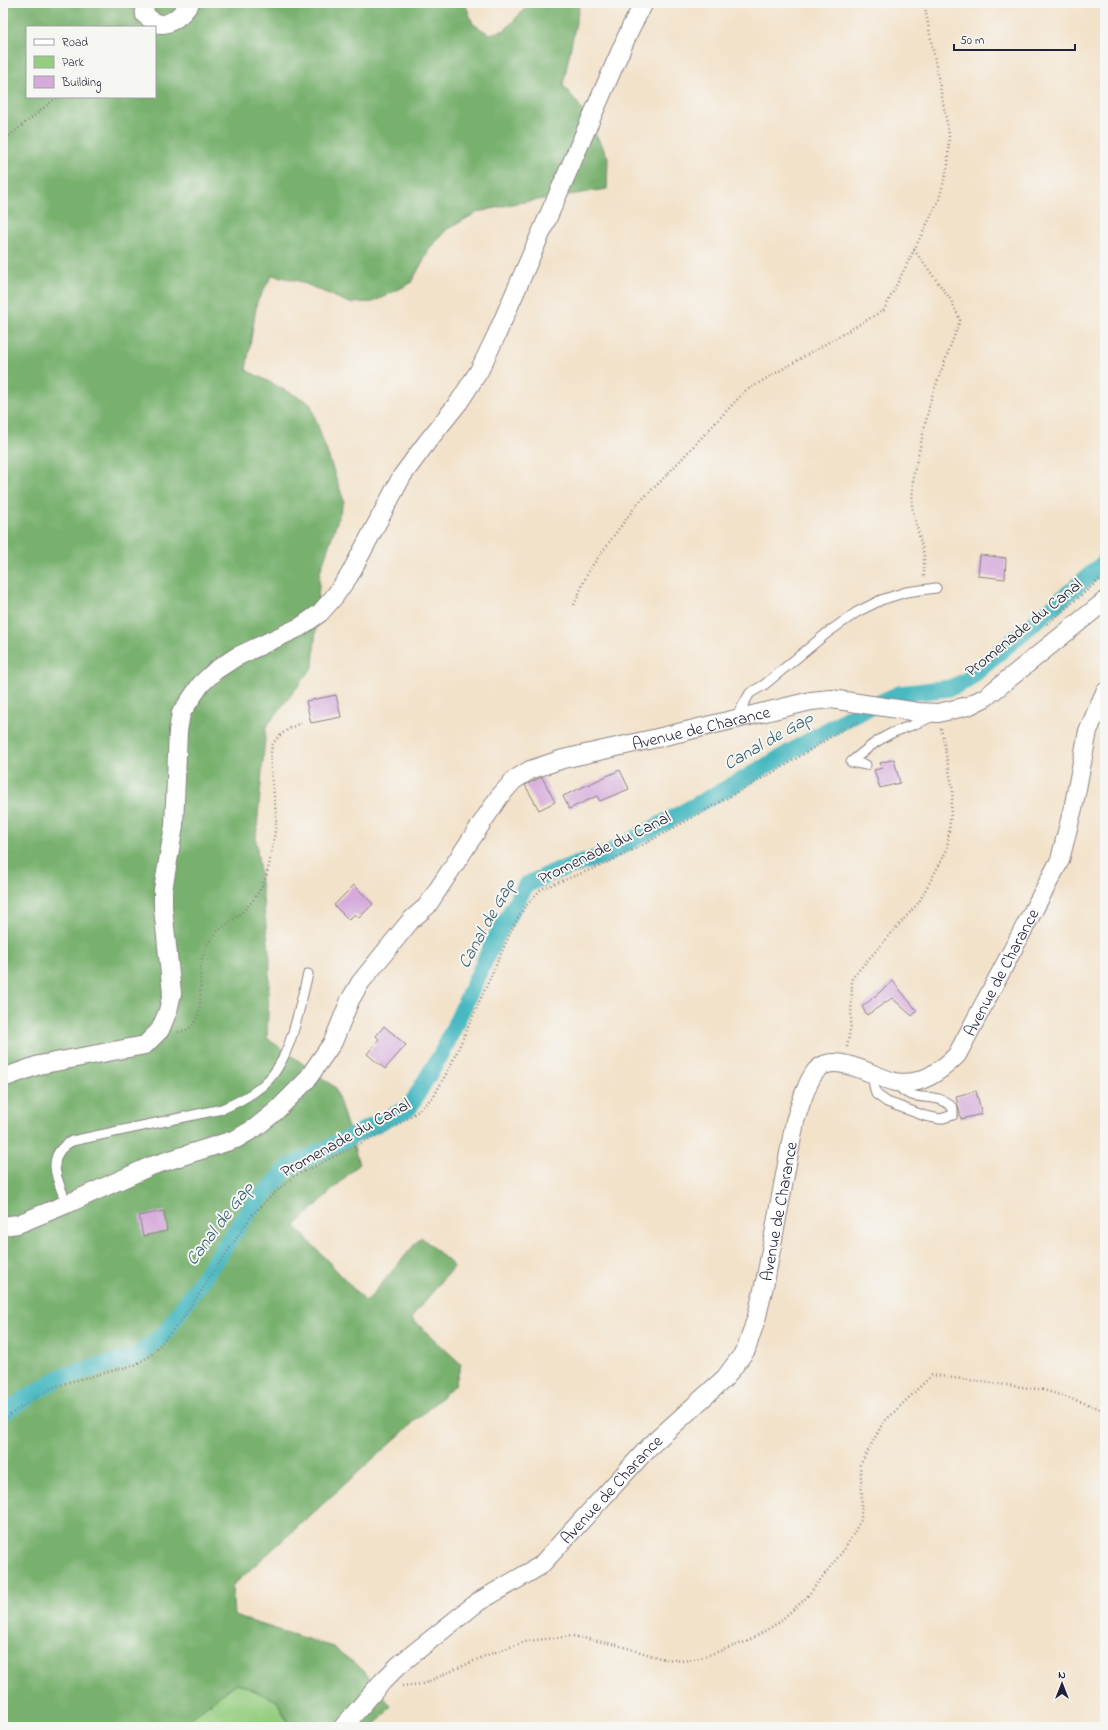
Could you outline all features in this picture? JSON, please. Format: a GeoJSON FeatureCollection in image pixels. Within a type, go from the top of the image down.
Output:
{"type":"FeatureCollection","features":[{"type":"Feature","properties":{"kind":"street"},"geometry":{"type":"LineString","coordinates":[[144,3],[145,15],[156,23],[166,23],[177,18],[190,3]]}},
{"type":"Feature","properties":{"kind":"street"},"geometry":{"type":"LineString","coordinates":[[3,1078],[39,1065],[145,1046],[160,1030],[168,1011],[172,993],[163,908],[163,890],[174,826],[178,730],[181,713],[201,684],[216,670],[236,657],[300,627],[320,613],[349,576],[402,476],[426,442],[459,402],[479,370],[496,336],[631,27],[644,3]]}},
{"type":"Feature","properties":{"kind":"street","name":"Avenue de Charance"},"geometry":{"type":"LineString","coordinates":[[3,1226],[18,1224],[67,1204],[151,1166],[236,1139],[255,1128],[276,1111],[306,1081],[323,1058],[333,1042],[350,1000],[360,983],[411,920],[426,906],[500,797],[514,780],[530,770],[562,759],[810,701],[831,699],[938,713],[968,706],[986,697],[1105,602]]}},
{"type":"Feature","properties":{"kind":"street","name":"Avenue de Charance"},"geometry":{"type":"LineString","coordinates":[[343,1727],[382,1682],[399,1665],[478,1602],[540,1566],[650,1447],[725,1378],[746,1350],[757,1316],[766,1277],[795,1120],[814,1073],[821,1066],[831,1063],[845,1064],[896,1082],[911,1081],[927,1078],[942,1070],[957,1055],[981,1013],[1060,860],[1071,817],[1088,731],[1105,692]]}},
{"type":"Feature","properties":{"kind":"lane"},"geometry":{"type":"LineString","coordinates":[[735,719],[750,693],[764,685],[827,633],[858,612],[881,600],[906,592],[936,588]]}},
{"type":"Feature","properties":{"kind":"lane"},"geometry":{"type":"LineString","coordinates":[[866,765],[851,762],[866,748],[892,733],[916,724],[938,713]]}},
{"type":"Feature","properties":{"kind":"lane"},"geometry":{"type":"LineString","coordinates":[[67,1204],[54,1168],[56,1157],[60,1149],[66,1144],[72,1141],[222,1109],[240,1101],[269,1079],[278,1068],[287,1049],[308,974]]}},
{"type":"Feature","properties":{"kind":"lane"},"geometry":{"type":"LineString","coordinates":[[871,1073],[876,1094],[887,1102],[924,1116],[940,1119],[953,1115],[953,1108],[947,1101],[932,1097],[912,1095],[904,1092],[896,1082]]}},
{"type":"Feature","properties":{"kind":"path"},"geometry":{"type":"LineString","coordinates":[[574,605],[589,570],[637,504],[661,481],[745,391],[884,310],[940,200],[948,165],[949,134],[924,3]]}},
{"type":"Feature","properties":{"kind":"path"},"geometry":{"type":"LineString","coordinates":[[3,141],[56,98]]}},
{"type":"Feature","properties":{"kind":"path"},"geometry":{"type":"LineString","coordinates":[[914,250],[951,300],[960,320],[931,399],[913,477],[912,507],[924,555],[925,590]]}},
{"type":"Feature","properties":{"kind":"path","name":"Promenade du Canal"},"geometry":{"type":"LineString","coordinates":[[1041,629],[1105,575]]}},
{"type":"Feature","properties":{"kind":"path"},"geometry":{"type":"LineString","coordinates":[[845,1064],[851,1024],[852,978],[919,902],[947,850],[953,791],[938,713]]}},
{"type":"Feature","properties":{"kind":"path","name":"Promenade du Canal"},"geometry":{"type":"LineString","coordinates":[[3,1419],[51,1388],[135,1366],[150,1356],[180,1322],[252,1215],[271,1196],[293,1176],[397,1125],[423,1107],[434,1096],[450,1067],[513,927],[524,908],[541,889],[600,866],[641,846],[786,765],[843,729],[860,721]]}},
{"type":"Feature","properties":{"kind":"path"},"geometry":{"type":"LineString","coordinates":[[160,1030],[171,1033],[184,1031],[197,1021],[200,1009],[200,974],[202,959],[208,942],[222,926],[239,915],[259,892],[265,878],[271,854],[276,822],[271,761],[272,745],[285,731],[302,722]]}},
{"type":"Feature","properties":{"kind":"path"},"geometry":{"type":"LineString","coordinates":[[382,1682],[396,1687],[423,1684],[487,1655],[528,1640],[573,1636],[617,1644],[660,1658],[682,1661],[700,1658],[748,1641],[778,1622],[806,1598],[846,1548],[861,1520],[862,1492],[860,1465],[883,1423],[932,1375],[1044,1390],[1099,1408],[1105,1418]]}},
{"type":"Feature","properties":{"kind":"path"},"geometry":{"type":"LineString","coordinates":[[1103,1450],[1105,1437]]}},
{"type":"Feature","properties":{"kind":"green space"},"geometry":{"type":"Polygon","coordinates":[[[3,3],[465,3],[473,24],[489,34],[505,30],[530,3],[580,3],[563,85],[579,105],[608,157],[607,189],[512,204],[478,212],[446,230],[430,248],[411,283],[373,302],[349,303],[299,281],[272,275],[257,302],[246,370],[310,403],[344,501],[320,572],[313,667],[266,727],[256,839],[270,959],[267,1038],[335,1087],[359,1164],[295,1226],[366,1302],[421,1237],[454,1266],[411,1318],[461,1364],[455,1385],[232,1586],[234,1616],[333,1647],[363,1670],[391,1706],[374,1727],[290,1727],[277,1701],[237,1683],[180,1727],[3,1727],[3,3]]]}},
{"type":"Feature","properties":{"kind":"green space"},"geometry":{"type":"Polygon","coordinates":[[[237,1683],[277,1701],[290,1727],[180,1727],[186,1721],[237,1683]]]}},
{"type":"Feature","properties":{"kind":"building"},"geometry":{"type":"Polygon","coordinates":[[[980,555],[1006,558],[1005,579],[978,576],[980,555]]]}},
{"type":"Feature","properties":{"kind":"building"},"geometry":{"type":"Polygon","coordinates":[[[336,695],[341,717],[311,723],[306,701],[336,695]]]}},
{"type":"Feature","properties":{"kind":"building"},"geometry":{"type":"Polygon","coordinates":[[[894,759],[900,783],[880,788],[874,770],[882,768],[880,763],[894,759]]]}},
{"type":"Feature","properties":{"kind":"building"},"geometry":{"type":"Polygon","coordinates":[[[620,770],[629,789],[600,801],[597,796],[569,809],[563,796],[620,770]]]}},
{"type":"Feature","properties":{"kind":"building"},"geometry":{"type":"Polygon","coordinates":[[[542,777],[555,802],[539,810],[525,785],[542,777]]]}},
{"type":"Feature","properties":{"kind":"building"},"geometry":{"type":"Polygon","coordinates":[[[354,885],[373,904],[359,918],[355,914],[349,920],[334,905],[354,885]]]}},
{"type":"Feature","properties":{"kind":"building"},"geometry":{"type":"Polygon","coordinates":[[[893,981],[917,1011],[912,1016],[892,998],[867,1015],[862,1007],[893,981]]]}},
{"type":"Feature","properties":{"kind":"building"},"geometry":{"type":"Polygon","coordinates":[[[384,1026],[406,1045],[385,1069],[367,1054],[379,1039],[376,1036],[384,1026]]]}},
{"type":"Feature","properties":{"kind":"building"},"geometry":{"type":"Polygon","coordinates":[[[976,1091],[982,1114],[961,1119],[956,1096],[976,1091]]]}},
{"type":"Feature","properties":{"kind":"building"},"geometry":{"type":"Polygon","coordinates":[[[164,1211],[167,1231],[143,1236],[139,1216],[164,1211]]]}},
{"type":"Feature","properties":{"kind":"waterway","name":"Canal de Gap"},"geometry":{"type":"LineString","coordinates":[[3,1413],[60,1377],[137,1356],[165,1333],[252,1207],[289,1167],[409,1108],[443,1051],[494,941],[526,885],[556,871],[603,856],[742,780],[853,715],[899,694],[950,688],[966,681],[1105,562]]}}]}
